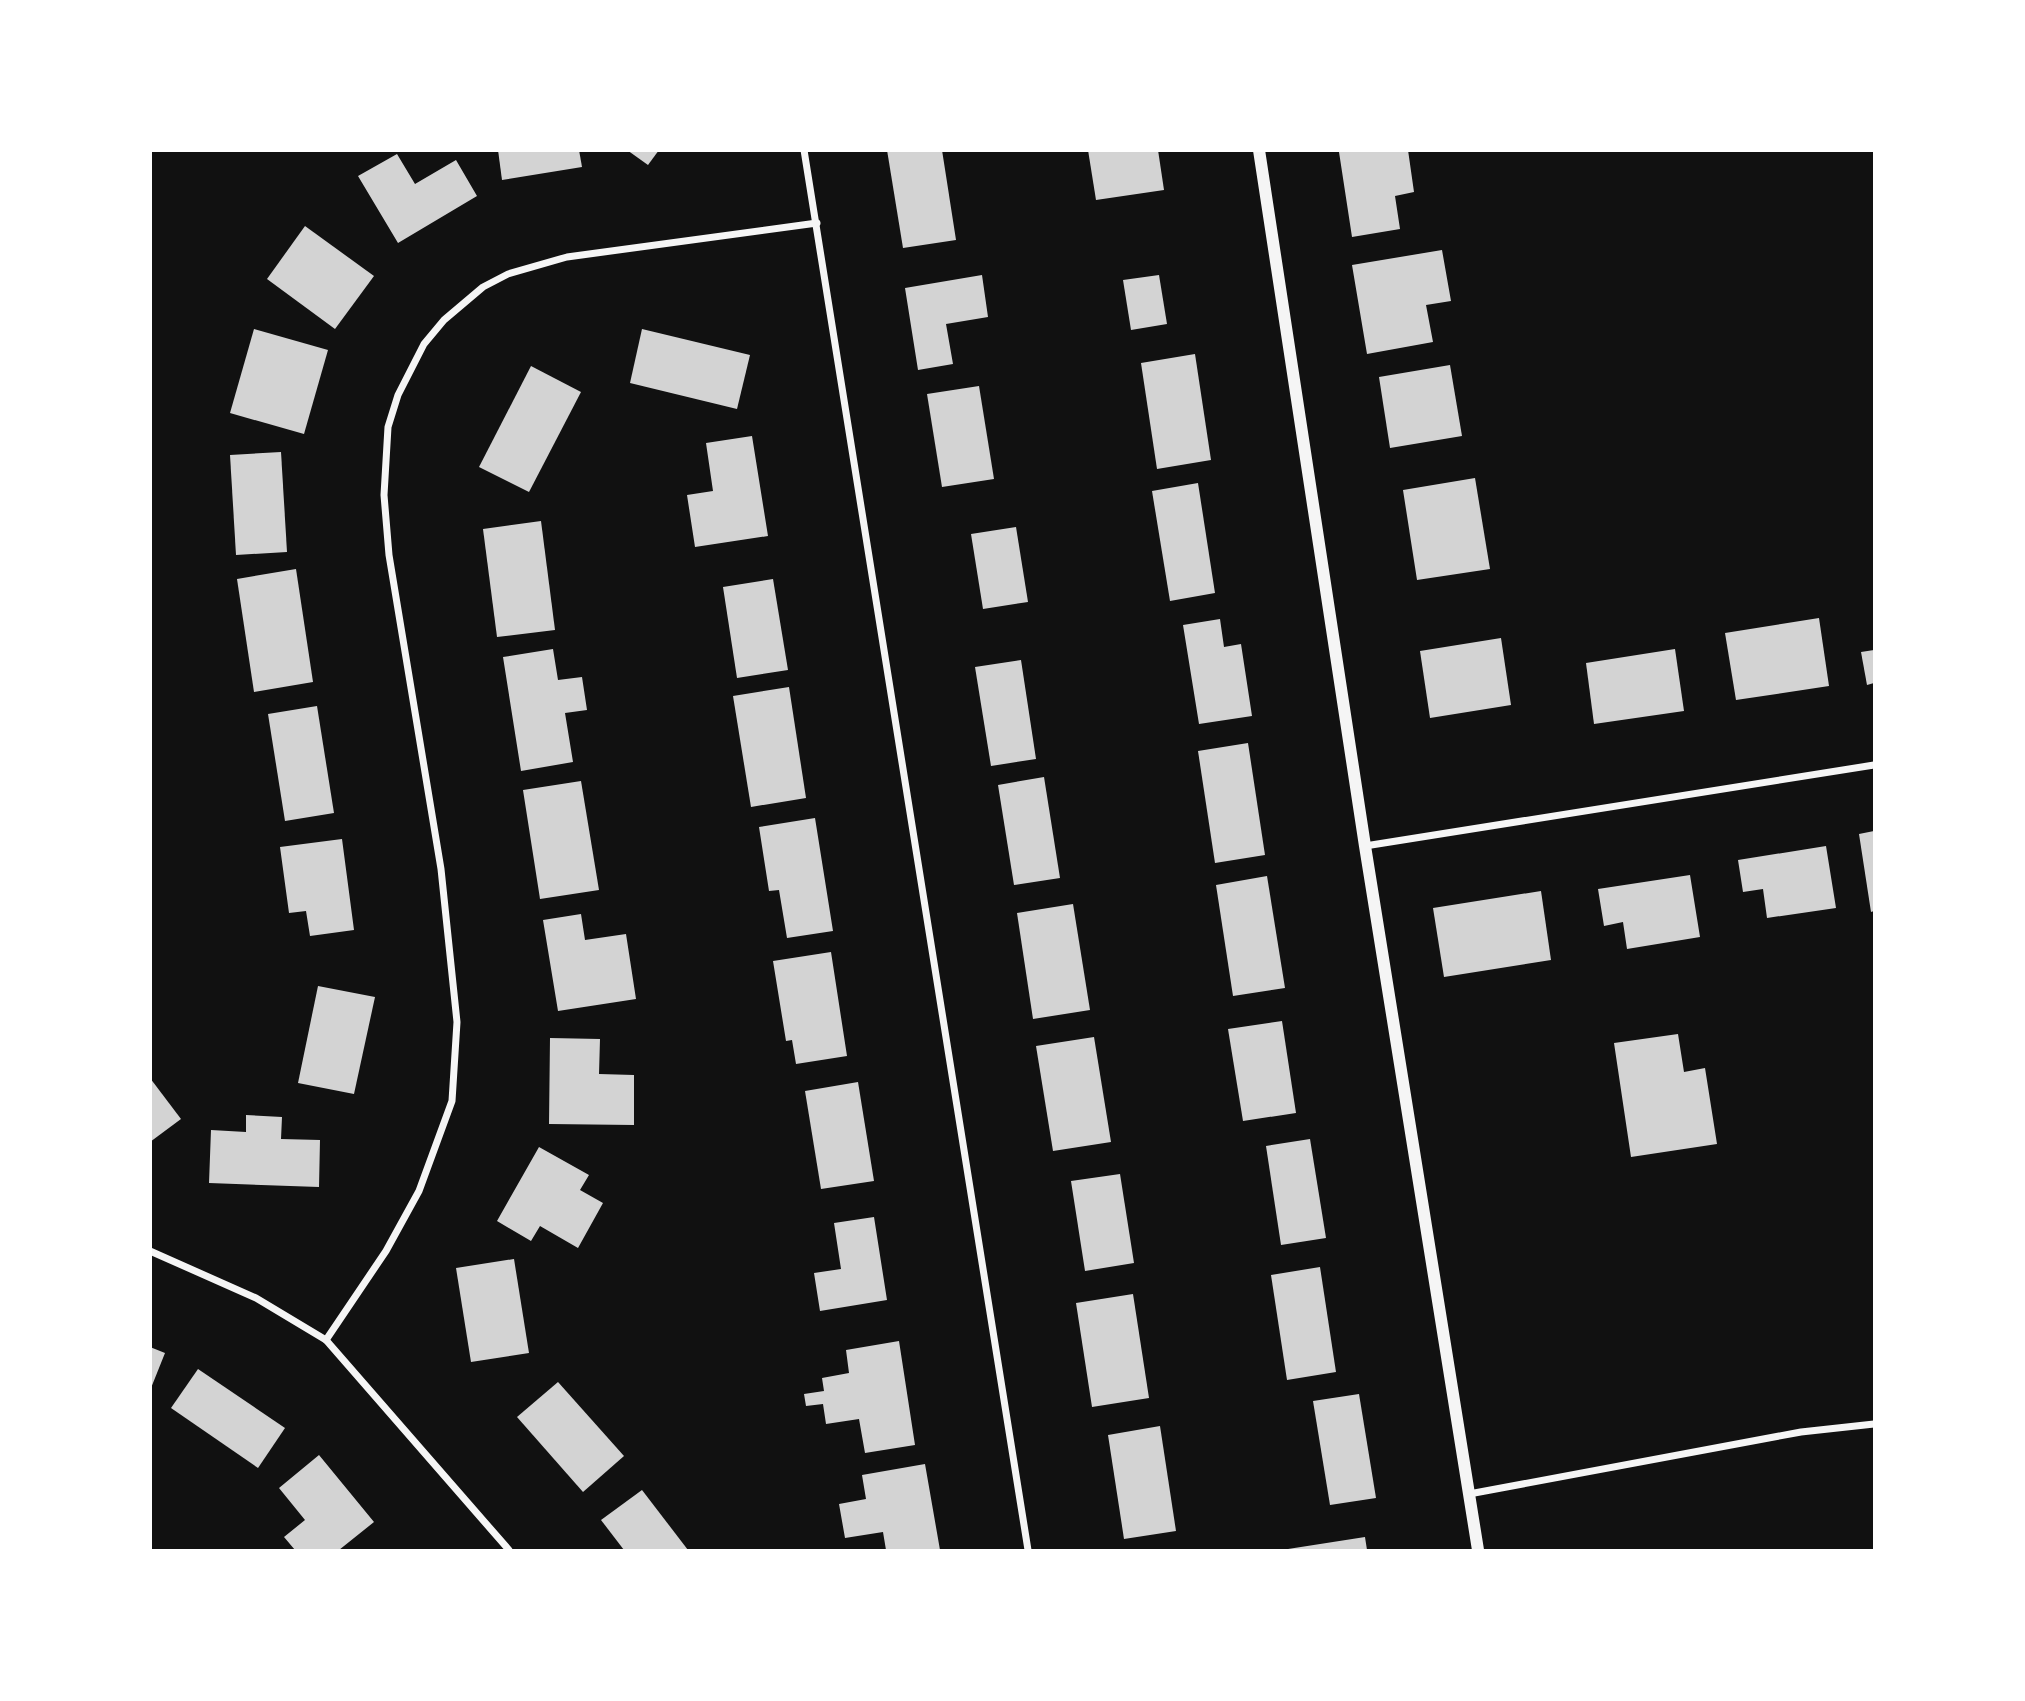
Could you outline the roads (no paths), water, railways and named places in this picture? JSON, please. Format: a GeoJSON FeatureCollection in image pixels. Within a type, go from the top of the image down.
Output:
{"type":"FeatureCollection","features":[{"type":"Feature","properties":{"kind":"street"},"geometry":{"type":"LineString","coordinates":[[804,150],[1028,1550]]}},
{"type":"Feature","properties":{"kind":"street"},"geometry":{"type":"LineString","coordinates":[[1259,150],[1365,846],[1478,1550]]}},
{"type":"Feature","properties":{"kind":"street"},"geometry":{"type":"LineString","coordinates":[[326,1340],[386,1251],[419,1191],[452,1101],[457,1022],[441,869],[389,555],[384,495],[388,427],[398,395],[424,344],[444,320],[483,287],[508,274],[567,257],[817,223]]}},
{"type":"Feature","properties":{"kind":"street"},"geometry":{"type":"LineString","coordinates":[[1365,846],[1874,765]]}},
{"type":"Feature","properties":{"kind":"street"},"geometry":{"type":"LineString","coordinates":[[150,1251],[256,1298],[326,1340],[509,1550]]}},
{"type":"Feature","properties":{"kind":"street"},"geometry":{"type":"LineString","coordinates":[[1469,1494],[1801,1432],[1874,1424]]}}]}
